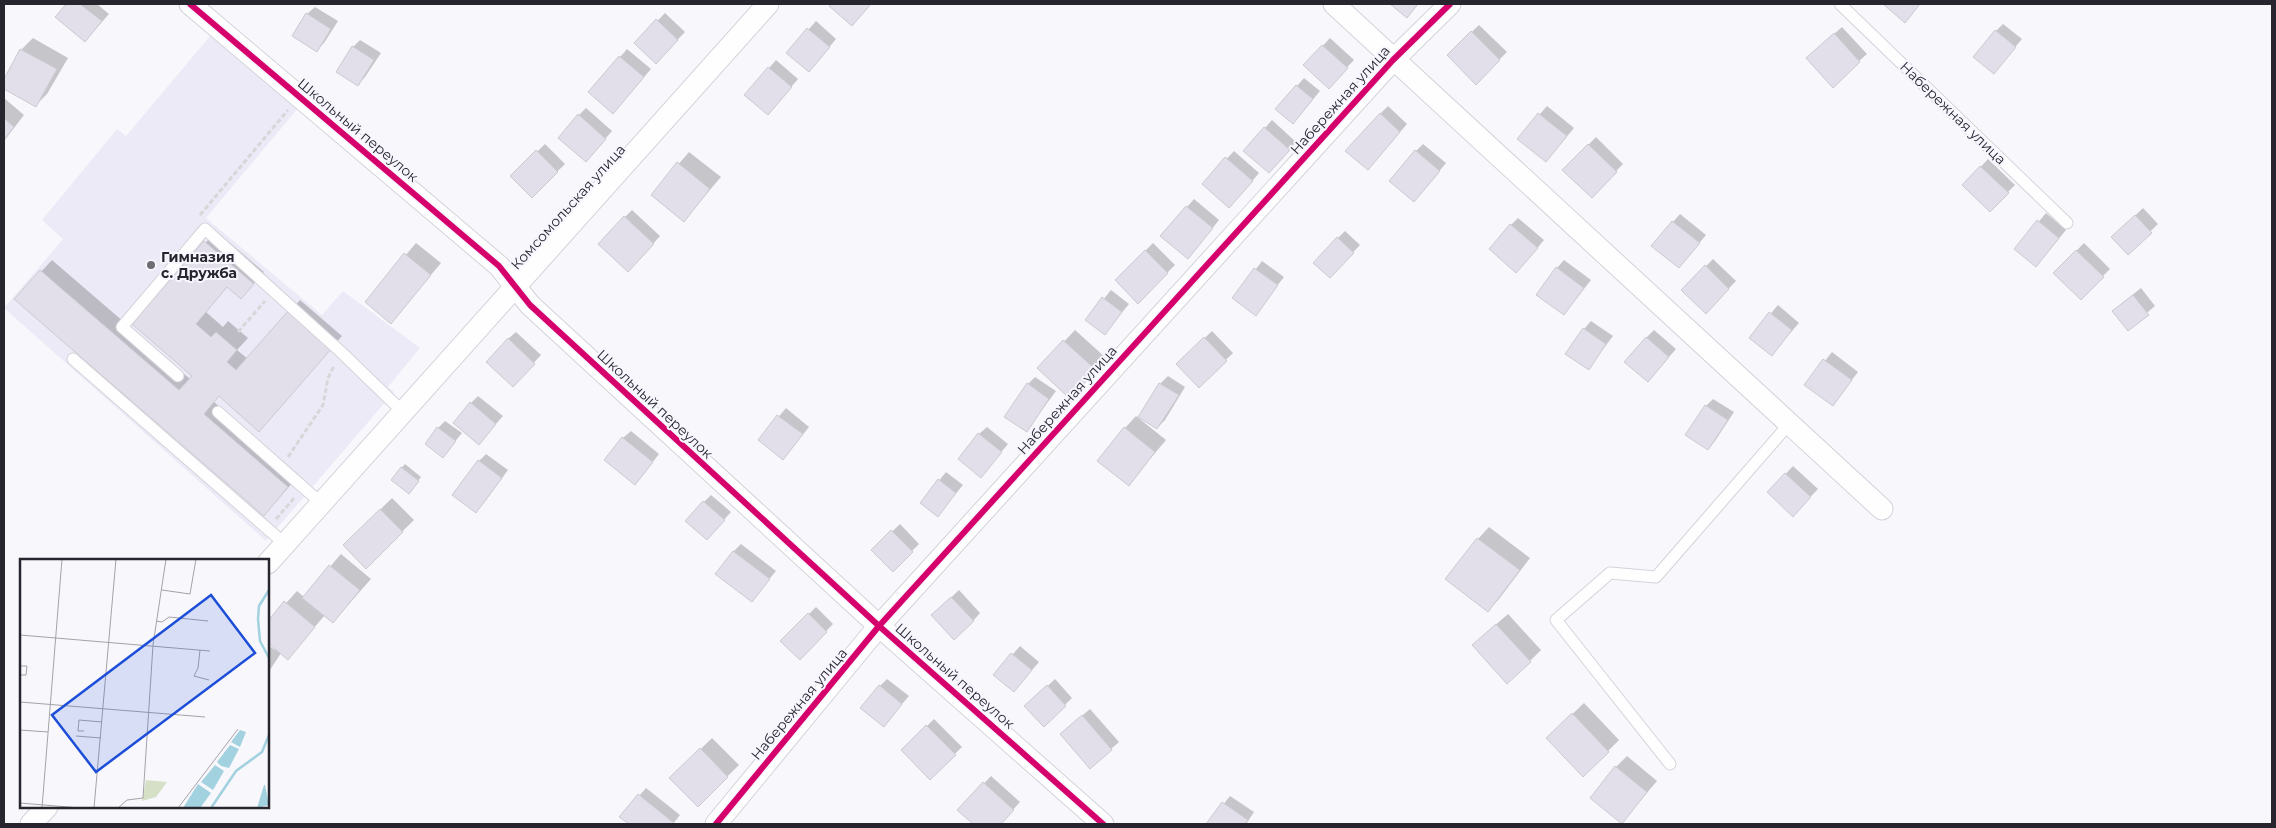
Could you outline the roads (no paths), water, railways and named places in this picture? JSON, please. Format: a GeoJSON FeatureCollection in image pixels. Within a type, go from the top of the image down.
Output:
{"type":"FeatureCollection","features":[{"type":"Feature","properties":{"kind":"street","name":"Школьный переулок"},"geometry":{"type":"LineString","coordinates":[[190,4],[499,266],[530,305],[879,626],[1103,824]]}},
{"type":"Feature","properties":{"kind":"street","name":"Комсомольская улица"},"geometry":{"type":"LineString","coordinates":[[269,562],[514,285],[768,4]]}},
{"type":"Feature","properties":{"kind":"street"},"geometry":{"type":"LineString","coordinates":[[1334,4],[1882,509]]}},
{"type":"Feature","properties":{"kind":"street","name":"Набережная улица"},"geometry":{"type":"LineString","coordinates":[[716,824],[879,626],[1393,60],[1450,4]]}},
{"type":"Feature","properties":{"kind":"street"},"geometry":{"type":"LineString","coordinates":[[31,824],[46,808]]}},
{"type":"Feature","properties":{"kind":"lane","name":"Набережная улица"},"geometry":{"type":"LineString","coordinates":[[1840,4],[2067,223]]}},
{"type":"Feature","properties":{"kind":"lane"},"geometry":{"type":"LineString","coordinates":[[178,376],[122,327],[205,229],[341,352],[402,411]]}},
{"type":"Feature","properties":{"kind":"lane"},"geometry":{"type":"LineString","coordinates":[[73,359],[285,544]]}},
{"type":"Feature","properties":{"kind":"lane"},"geometry":{"type":"LineString","coordinates":[[218,412],[321,503]]}},
{"type":"Feature","properties":{"kind":"lane"},"geometry":{"type":"LineString","coordinates":[[1670,764],[1556,620],[1610,573],[1656,577],[1789,424]]}},
{"type":"Feature","properties":{"kind":"place","name":"Гимназия с. Дружба"},"geometry":{"type":"Point","coordinates":[151,265]}}]}
